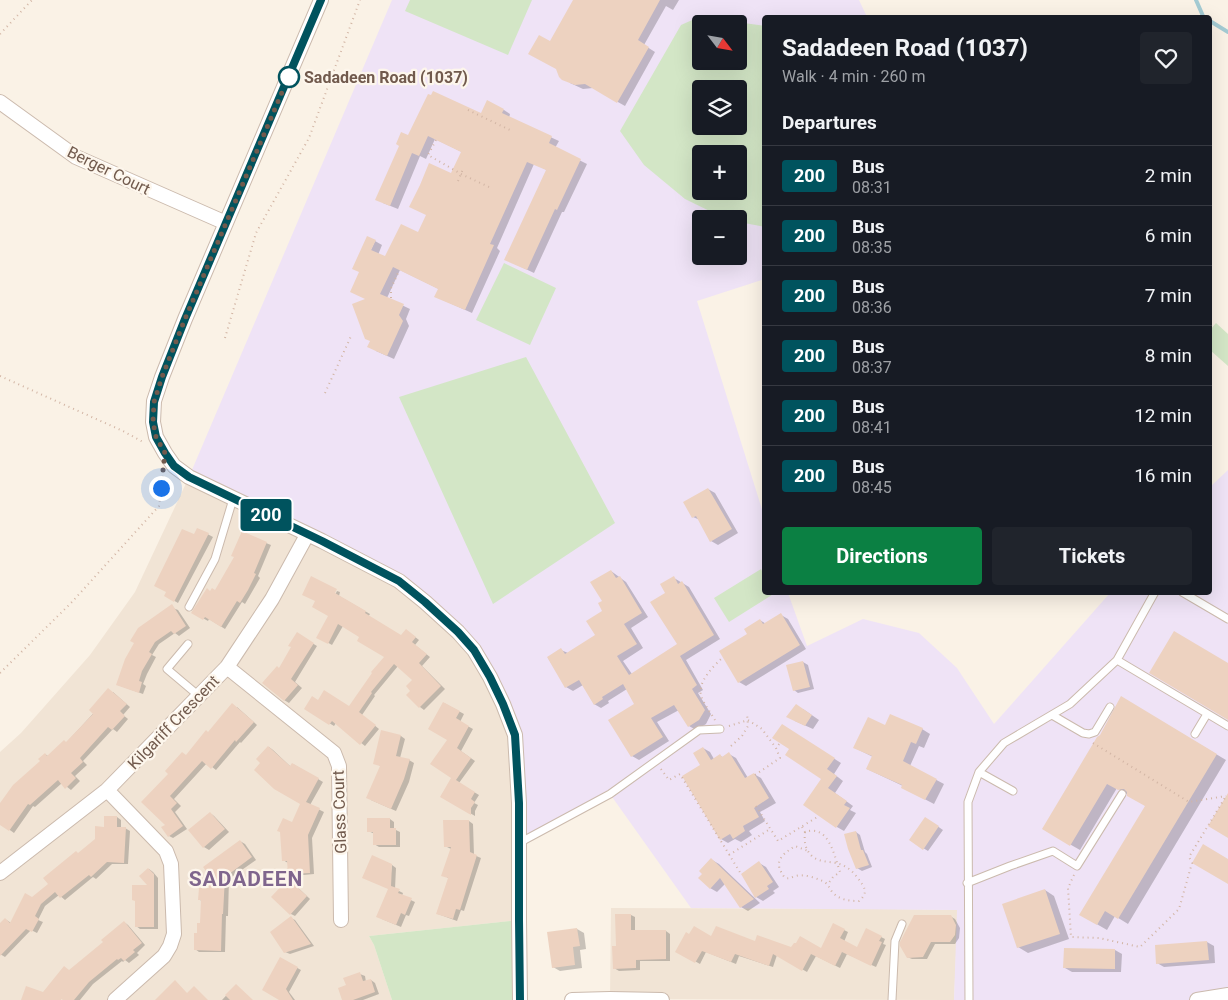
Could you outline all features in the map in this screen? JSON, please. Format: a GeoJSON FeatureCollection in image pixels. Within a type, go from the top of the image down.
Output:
{"type":"FeatureCollection","features":[{"type":"Feature","properties":{"kind":"street"},"geometry":{"type":"LineString","coordinates":[[321,0],[185,319],[154,402],[153,422],[156,437],[165,453],[174,466],[189,477],[322,541],[399,581],[445,620],[474,650],[490,677],[515,735],[519,803],[520,1000]]}},
{"type":"Feature","properties":{"kind":"street","name":"Berger Court"},"geometry":{"type":"LineString","coordinates":[[0,102],[76,158],[226,223]]}},
{"type":"Feature","properties":{"kind":"street","name":"Kilgariff Crescent"},"geometry":{"type":"LineString","coordinates":[[0,873],[107,790],[227,667],[272,599],[307,535]]}},
{"type":"Feature","properties":{"kind":"street","name":"Glass Court"},"geometry":{"type":"LineString","coordinates":[[227,667],[334,753],[339,766],[342,920]]}},
{"type":"Feature","properties":{"kind":"street"},"geometry":{"type":"LineString","coordinates":[[107,790],[166,851],[171,864],[174,934],[164,956],[114,1000]]}},
{"type":"Feature","properties":{"kind":"street"},"geometry":{"type":"LineString","coordinates":[[1197,1000],[1228,995]]}},
{"type":"Feature","properties":{"kind":"street"},"geometry":{"type":"LineString","coordinates":[[572,1000],[662,1000]]}},
{"type":"Feature","properties":{"kind":"lane"},"geometry":{"type":"LineString","coordinates":[[189,607],[215,559],[233,499]]}},
{"type":"Feature","properties":{"kind":"lane"},"geometry":{"type":"LineString","coordinates":[[969,1000],[968,802],[979,772],[1004,743],[1070,704],[1117,660],[1152,595]]}},
{"type":"Feature","properties":{"kind":"lane"},"geometry":{"type":"LineString","coordinates":[[1187,595],[1228,619]]}},
{"type":"Feature","properties":{"kind":"lane"},"geometry":{"type":"LineString","coordinates":[[188,644],[167,669],[199,696]]}},
{"type":"Feature","properties":{"kind":"lane"},"geometry":{"type":"LineString","coordinates":[[1117,660],[1228,726]]}},
{"type":"Feature","properties":{"kind":"lane"},"geometry":{"type":"LineString","coordinates":[[1052,715],[1083,733],[1089,734],[1095,732],[1110,707]]}},
{"type":"Feature","properties":{"kind":"lane"},"geometry":{"type":"LineString","coordinates":[[1195,734],[1207,714]]}},
{"type":"Feature","properties":{"kind":"lane"},"geometry":{"type":"LineString","coordinates":[[519,843],[610,794],[699,730],[720,729]]}},
{"type":"Feature","properties":{"kind":"lane"},"geometry":{"type":"LineString","coordinates":[[979,772],[1013,791]]}},
{"type":"Feature","properties":{"kind":"lane"},"geometry":{"type":"LineString","coordinates":[[967,883],[1053,851],[1077,866],[1122,794]]}},
{"type":"Feature","properties":{"kind":"lane"},"geometry":{"type":"LineString","coordinates":[[892,1000],[895,941],[902,924]]}},
{"type":"Feature","properties":{"kind":"path"},"geometry":{"type":"LineString","coordinates":[[0,34],[32,0]]}},
{"type":"Feature","properties":{"kind":"path"},"geometry":{"type":"LineString","coordinates":[[225,338],[256,233],[309,138],[360,0]]}},
{"type":"Feature","properties":{"kind":"path"},"geometry":{"type":"LineString","coordinates":[[468,110],[510,130]]}},
{"type":"Feature","properties":{"kind":"path"},"geometry":{"type":"LineString","coordinates":[[436,140],[428,155],[489,187]]}},
{"type":"Feature","properties":{"kind":"path"},"geometry":{"type":"LineString","coordinates":[[458,181],[463,169]]}},
{"type":"Feature","properties":{"kind":"path"},"geometry":{"type":"LineString","coordinates":[[390,298],[390,288],[399,271]]}},
{"type":"Feature","properties":{"kind":"path"},"geometry":{"type":"LineString","coordinates":[[325,393],[352,334]]}},
{"type":"Feature","properties":{"kind":"path"},"geometry":{"type":"LineString","coordinates":[[0,376],[122,431],[165,453],[159,506],[72,602],[0,674]]}},
{"type":"Feature","properties":{"kind":"path"},"geometry":{"type":"LineString","coordinates":[[722,658],[710,670],[702,683],[701,696],[720,729],[748,720]]}},
{"type":"Feature","properties":{"kind":"path"},"geometry":{"type":"LineString","coordinates":[[732,746],[742,736],[748,726],[747,713]]}},
{"type":"Feature","properties":{"kind":"path"},"geometry":{"type":"LineString","coordinates":[[748,720],[762,729],[776,748],[780,758],[755,775]]}},
{"type":"Feature","properties":{"kind":"path"},"geometry":{"type":"LineString","coordinates":[[776,748],[780,743]]}},
{"type":"Feature","properties":{"kind":"path"},"geometry":{"type":"LineString","coordinates":[[1077,866],[1068,888],[1071,937],[1099,938],[1140,947],[1179,908],[1192,863],[1189,857],[1226,796],[1189,802],[1093,744]]}},
{"type":"Feature","properties":{"kind":"path"},"geometry":{"type":"LineString","coordinates":[[656,760],[669,780],[680,774],[740,874]]}},
{"type":"Feature","properties":{"kind":"path"},"geometry":{"type":"LineString","coordinates":[[756,806],[778,841],[819,816]]}},
{"type":"Feature","properties":{"kind":"path"},"geometry":{"type":"LineString","coordinates":[[802,827],[805,832],[804,841],[808,851],[817,860],[837,863],[847,867],[865,888],[866,893],[863,897],[859,901],[842,899],[834,895],[828,884],[803,875],[790,879],[785,878],[779,870],[781,856],[794,846],[808,851]]}},
{"type":"Feature","properties":{"kind":"path"},"geometry":{"type":"LineString","coordinates":[[729,854],[770,829]]}},
{"type":"Feature","properties":{"kind":"path"},"geometry":{"type":"LineString","coordinates":[[805,832],[818,831],[830,842],[840,872],[828,884]]}},
{"type":"Feature","properties":{"kind":"shaded area"},"geometry":{"type":"Polygon","coordinates":[[[392,0],[859,0],[866,15],[762,15],[762,280],[697,301],[762,509],[762,595],[789,595],[807,646],[863,619],[919,633],[957,668],[994,724],[1108,595],[1212,595],[1212,485],[1228,470],[1228,995],[1197,1000],[954,1000],[957,910],[691,908],[610,794],[519,843],[515,735],[490,677],[425,602],[189,477],[392,0]]]}},
{"type":"Feature","properties":{"kind":"shaded area"},"geometry":{"type":"Polygon","coordinates":[[[189,477],[399,581],[458,632],[515,735],[519,920],[369,936],[374,945],[392,1000],[0,1000],[0,752],[21,733],[90,655],[135,592],[189,477]]]}},
{"type":"Feature","properties":{"kind":"shaded area"},"geometry":{"type":"Polygon","coordinates":[[[611,908],[958,910],[954,1000],[610,999],[611,908]]]}},
{"type":"Feature","properties":{"kind":"green space"},"geometry":{"type":"Polygon","coordinates":[[[410,0],[532,0],[508,55],[405,11],[410,0]]]}},
{"type":"Feature","properties":{"kind":"green space"},"geometry":{"type":"Polygon","coordinates":[[[692,20],[692,70],[748,70],[748,24],[762,26],[762,226],[747,224],[747,210],[708,210],[685,199],[644,165],[620,131],[681,25],[692,20]]]}},
{"type":"Feature","properties":{"kind":"green space"},"geometry":{"type":"Polygon","coordinates":[[[504,263],[556,288],[530,345],[476,320],[504,263]]]}},
{"type":"Feature","properties":{"kind":"green space"},"geometry":{"type":"Polygon","coordinates":[[[1216,323],[1228,334],[1228,366],[1212,352],[1212,328],[1216,323]]]}},
{"type":"Feature","properties":{"kind":"green space"},"geometry":{"type":"Polygon","coordinates":[[[526,357],[615,523],[493,604],[399,397],[526,357]]]}},
{"type":"Feature","properties":{"kind":"green space"},"geometry":{"type":"Polygon","coordinates":[[[761,569],[762,595],[772,595],[729,622],[714,598],[761,569]]]}},
{"type":"Feature","properties":{"kind":"green space"},"geometry":{"type":"Polygon","coordinates":[[[519,920],[520,1000],[392,1000],[374,945],[369,936],[519,920]]]}},
{"type":"Feature","properties":{"kind":"building"},"geometry":{"type":"Polygon","coordinates":[[[573,0],[660,0],[638,40],[649,47],[617,103],[585,84],[575,85],[562,80],[556,69],[528,54],[539,35],[550,41],[573,0]]]}},
{"type":"Feature","properties":{"kind":"building"},"geometry":{"type":"Polygon","coordinates":[[[433,91],[481,113],[487,100],[504,109],[502,113],[552,136],[549,143],[581,159],[557,210],[555,209],[527,270],[504,260],[546,170],[527,162],[490,244],[494,245],[465,310],[434,297],[438,289],[393,267],[380,294],[404,304],[399,315],[403,321],[387,356],[367,347],[370,341],[365,339],[352,304],[365,299],[350,292],[359,272],[352,269],[367,236],[376,240],[371,250],[385,256],[401,224],[418,232],[426,215],[409,207],[429,163],[451,173],[461,152],[428,136],[419,156],[412,153],[390,206],[375,200],[399,146],[396,144],[401,132],[408,135],[428,94],[431,95],[433,91]]]}},
{"type":"Feature","properties":{"kind":"building"},"geometry":{"type":"Polygon","coordinates":[[[708,488],[732,529],[710,542],[696,516],[692,518],[683,502],[708,488]]]}},
{"type":"Feature","properties":{"kind":"building"},"geometry":{"type":"Polygon","coordinates":[[[197,528],[209,533],[174,602],[164,596],[166,592],[154,586],[182,529],[194,534],[197,528]]]}},
{"type":"Feature","properties":{"kind":"building"},"geometry":{"type":"Polygon","coordinates":[[[242,531],[267,542],[254,573],[256,574],[248,590],[240,603],[237,601],[221,627],[205,617],[203,620],[191,613],[207,588],[210,591],[212,588],[215,590],[234,557],[231,556],[242,531]]]}},
{"type":"Feature","properties":{"kind":"building"},"geometry":{"type":"Polygon","coordinates":[[[611,570],[616,578],[620,576],[642,613],[624,624],[637,644],[617,656],[629,675],[677,644],[650,602],[665,593],[660,584],[674,576],[678,584],[682,581],[714,635],[680,656],[697,685],[692,689],[705,710],[699,720],[688,727],[674,705],[651,718],[663,737],[631,757],[608,720],[634,704],[623,684],[602,697],[603,699],[594,705],[579,680],[565,688],[547,657],[561,648],[565,654],[595,635],[586,621],[602,611],[598,603],[602,601],[590,582],[611,570]]]}},
{"type":"Feature","properties":{"kind":"building"},"geometry":{"type":"Polygon","coordinates":[[[311,576],[337,589],[335,593],[401,635],[406,629],[416,637],[412,642],[427,654],[419,663],[441,686],[419,708],[406,695],[410,691],[406,686],[412,680],[394,664],[371,692],[359,712],[376,725],[360,745],[332,721],[329,725],[304,709],[312,696],[318,700],[324,690],[349,706],[371,672],[384,657],[357,641],[359,637],[338,624],[328,644],[316,638],[328,616],[312,607],[315,601],[302,595],[311,576]]]}},
{"type":"Feature","properties":{"kind":"building"},"geometry":{"type":"Polygon","coordinates":[[[172,604],[186,626],[174,634],[171,631],[155,642],[149,652],[152,654],[142,671],[139,681],[142,682],[139,693],[116,685],[125,659],[134,643],[130,641],[138,628],[172,604]]]}},
{"type":"Feature","properties":{"kind":"building"},"geometry":{"type":"Polygon","coordinates":[[[781,613],[800,645],[738,683],[719,651],[747,634],[744,629],[760,619],[763,624],[781,613]]]}},
{"type":"Feature","properties":{"kind":"building"},"geometry":{"type":"Polygon","coordinates":[[[1174,631],[1228,663],[1228,720],[1149,673],[1174,631]]]}},
{"type":"Feature","properties":{"kind":"building"},"geometry":{"type":"Polygon","coordinates":[[[297,632],[314,643],[291,679],[298,685],[284,701],[262,683],[277,666],[279,668],[291,647],[288,646],[297,632]]]}},
{"type":"Feature","properties":{"kind":"building"},"geometry":{"type":"Polygon","coordinates":[[[803,661],[810,687],[793,691],[786,665],[803,661]]]}},
{"type":"Feature","properties":{"kind":"building"},"geometry":{"type":"Polygon","coordinates":[[[108,688],[127,704],[120,711],[125,716],[112,730],[108,727],[80,758],[83,762],[71,773],[76,778],[65,789],[58,780],[30,805],[28,804],[9,831],[0,825],[0,803],[13,785],[40,761],[38,759],[45,753],[47,756],[64,740],[66,742],[93,714],[89,710],[108,688]]]}},
{"type":"Feature","properties":{"kind":"building"},"geometry":{"type":"Polygon","coordinates":[[[1121,696],[1217,754],[1118,919],[1105,911],[1097,925],[1079,915],[1145,806],[1127,796],[1127,792],[1124,789],[1118,790],[1107,784],[1070,846],[1042,829],[1097,737],[1100,735],[1121,696]]]}},
{"type":"Feature","properties":{"kind":"building"},"geometry":{"type":"Polygon","coordinates":[[[443,702],[460,711],[456,718],[469,726],[457,748],[471,758],[456,780],[475,792],[471,799],[475,802],[471,808],[471,815],[440,797],[451,778],[430,764],[447,740],[428,729],[443,702]]]}},
{"type":"Feature","properties":{"kind":"building"},"geometry":{"type":"Polygon","coordinates":[[[232,703],[254,722],[236,742],[235,740],[211,769],[202,761],[170,796],[177,803],[171,809],[183,826],[168,837],[161,827],[165,825],[141,802],[168,774],[165,771],[182,752],[186,755],[206,730],[208,732],[232,703]]]}},
{"type":"Feature","properties":{"kind":"building"},"geometry":{"type":"Polygon","coordinates":[[[796,704],[812,715],[805,726],[786,717],[796,704]]]}},
{"type":"Feature","properties":{"kind":"building"},"geometry":{"type":"Polygon","coordinates":[[[890,714],[923,728],[916,744],[911,742],[903,761],[937,779],[925,800],[901,788],[902,785],[866,769],[872,756],[853,748],[868,717],[885,725],[890,714]]]}},
{"type":"Feature","properties":{"kind":"building"},"geometry":{"type":"Polygon","coordinates":[[[782,724],[835,758],[827,769],[837,776],[828,788],[847,801],[844,805],[850,808],[836,828],[803,805],[821,779],[785,755],[789,749],[772,738],[782,724]]]}},
{"type":"Feature","properties":{"kind":"building"},"geometry":{"type":"Polygon","coordinates":[[[381,730],[401,735],[396,756],[410,759],[391,809],[366,798],[380,766],[373,764],[381,730]]]}},
{"type":"Feature","properties":{"kind":"building"},"geometry":{"type":"Polygon","coordinates":[[[268,746],[290,766],[292,763],[319,778],[306,802],[320,808],[308,835],[310,873],[288,874],[287,861],[282,861],[280,832],[277,831],[283,818],[292,822],[300,804],[274,789],[254,770],[260,763],[256,759],[268,746]]]}},
{"type":"Feature","properties":{"kind":"building"},"geometry":{"type":"Polygon","coordinates":[[[703,747],[711,760],[720,754],[722,757],[729,752],[745,778],[754,773],[769,798],[754,808],[759,817],[743,826],[745,831],[733,839],[730,834],[720,840],[682,776],[700,765],[693,753],[703,747]]]}},
{"type":"Feature","properties":{"kind":"building"},"geometry":{"type":"Polygon","coordinates":[[[1228,793],[1228,838],[1208,826],[1228,793]]]}},
{"type":"Feature","properties":{"kind":"building"},"geometry":{"type":"Polygon","coordinates":[[[210,812],[225,829],[203,848],[188,830],[210,812]]]}},
{"type":"Feature","properties":{"kind":"building"},"geometry":{"type":"Polygon","coordinates":[[[104,816],[117,816],[117,827],[126,827],[124,863],[107,862],[91,877],[89,875],[60,898],[55,892],[41,904],[35,916],[39,919],[32,932],[26,929],[0,956],[0,923],[5,918],[10,923],[25,893],[32,897],[48,884],[43,878],[76,851],[78,853],[95,839],[95,826],[104,827],[104,816]]]}},
{"type":"Feature","properties":{"kind":"building"},"geometry":{"type":"Polygon","coordinates":[[[925,817],[939,826],[923,850],[909,840],[925,817]]]}},
{"type":"Feature","properties":{"kind":"building"},"geometry":{"type":"Polygon","coordinates":[[[367,818],[390,818],[390,828],[396,828],[396,845],[373,845],[373,832],[367,832],[367,818]]]}},
{"type":"Feature","properties":{"kind":"building"},"geometry":{"type":"Polygon","coordinates":[[[443,820],[469,820],[470,852],[477,855],[460,910],[456,909],[453,919],[436,914],[448,878],[441,876],[451,847],[444,847],[443,820]]]}},
{"type":"Feature","properties":{"kind":"building"},"geometry":{"type":"Polygon","coordinates":[[[856,831],[861,850],[863,850],[869,865],[856,869],[844,834],[856,831]]]}},
{"type":"Feature","properties":{"kind":"building"},"geometry":{"type":"Polygon","coordinates":[[[240,840],[252,857],[225,877],[221,951],[194,950],[194,933],[197,933],[197,923],[200,923],[201,900],[198,900],[199,888],[209,888],[209,875],[203,867],[240,840]]]}},
{"type":"Feature","properties":{"kind":"building"},"geometry":{"type":"Polygon","coordinates":[[[1203,844],[1228,859],[1228,884],[1192,863],[1203,844]]]}},
{"type":"Feature","properties":{"kind":"building"},"geometry":{"type":"Polygon","coordinates":[[[372,855],[392,864],[391,886],[400,889],[398,893],[412,898],[405,915],[401,913],[396,925],[376,917],[388,889],[362,878],[372,855]]]}},
{"type":"Feature","properties":{"kind":"building"},"geometry":{"type":"Polygon","coordinates":[[[711,858],[754,899],[740,908],[720,878],[710,889],[698,878],[702,874],[699,871],[711,858]]]}},
{"type":"Feature","properties":{"kind":"building"},"geometry":{"type":"Polygon","coordinates":[[[759,861],[773,882],[767,886],[769,889],[755,898],[741,874],[759,861]]]}},
{"type":"Feature","properties":{"kind":"building"},"geometry":{"type":"Polygon","coordinates":[[[148,868],[154,874],[154,927],[135,927],[135,901],[132,900],[132,885],[147,885],[139,876],[148,868]]]}},
{"type":"Feature","properties":{"kind":"building"},"geometry":{"type":"Polygon","coordinates":[[[288,879],[307,896],[290,915],[271,897],[288,879]]]}},
{"type":"Feature","properties":{"kind":"building"},"geometry":{"type":"Polygon","coordinates":[[[1045,889],[1060,934],[1017,948],[1002,904],[1045,889]]]}},
{"type":"Feature","properties":{"kind":"building"},"geometry":{"type":"Polygon","coordinates":[[[615,914],[631,914],[631,930],[666,930],[666,959],[636,960],[636,968],[613,969],[612,946],[616,946],[615,914]]]}},
{"type":"Feature","properties":{"kind":"building"},"geometry":{"type":"Polygon","coordinates":[[[914,915],[951,915],[956,925],[955,935],[950,942],[931,942],[923,957],[907,958],[900,946],[900,942],[914,915]]]}},
{"type":"Feature","properties":{"kind":"building"},"geometry":{"type":"Polygon","coordinates":[[[291,916],[311,944],[284,953],[270,932],[291,916]]]}},
{"type":"Feature","properties":{"kind":"building"},"geometry":{"type":"Polygon","coordinates":[[[124,921],[142,943],[124,961],[121,958],[117,959],[89,982],[74,1000],[21,1000],[26,986],[43,992],[64,966],[69,970],[103,942],[101,940],[124,921]]]}},
{"type":"Feature","properties":{"kind":"building"},"geometry":{"type":"Polygon","coordinates":[[[833,923],[845,929],[840,938],[857,947],[866,928],[882,936],[879,941],[882,942],[871,966],[842,952],[835,966],[811,954],[802,971],[773,954],[769,966],[735,954],[731,962],[702,951],[695,963],[675,952],[686,932],[689,934],[694,926],[711,936],[716,926],[755,941],[757,935],[791,947],[800,936],[821,948],[833,923]]]}},
{"type":"Feature","properties":{"kind":"building"},"geometry":{"type":"Polygon","coordinates":[[[577,928],[580,946],[573,947],[575,965],[552,968],[547,932],[577,928]]]}},
{"type":"Feature","properties":{"kind":"building"},"geometry":{"type":"Polygon","coordinates":[[[1207,941],[1209,960],[1156,964],[1155,945],[1207,941]]]}},
{"type":"Feature","properties":{"kind":"building"},"geometry":{"type":"Polygon","coordinates":[[[1064,948],[1115,949],[1115,969],[1063,968],[1064,948]]]}},
{"type":"Feature","properties":{"kind":"building"},"geometry":{"type":"Polygon","coordinates":[[[280,957],[298,967],[286,989],[293,1000],[279,1000],[262,990],[280,957]]]}},
{"type":"Feature","properties":{"kind":"building"},"geometry":{"type":"Polygon","coordinates":[[[360,972],[363,981],[371,979],[375,992],[353,1000],[342,1000],[338,988],[346,985],[343,978],[360,972]]]}},
{"type":"Feature","properties":{"kind":"building"},"geometry":{"type":"Polygon","coordinates":[[[175,980],[187,993],[194,986],[208,1000],[155,1000],[175,980]]]}},
{"type":"Feature","properties":{"kind":"building"},"geometry":{"type":"Polygon","coordinates":[[[236,984],[253,1000],[230,1000],[225,995],[236,984]]]}},
{"type":"Feature","properties":{"kind":"waterway"},"geometry":{"type":"LineString","coordinates":[[1196,0],[1203,15]]}},
{"type":"Feature","properties":{"kind":"waterway"},"geometry":{"type":"LineString","coordinates":[[1212,22],[1228,32]]}},
{"type":"Feature","properties":{"kind":"bus line","name":"200"},"geometry":{"type":"LineString","coordinates":[[321,0],[185,319],[154,402],[153,422],[156,437],[165,453],[174,466],[189,477],[322,541],[399,581],[458,632],[474,650],[490,677],[515,735],[519,803],[520,1000]]}},
{"type":"Feature","properties":{"kind":"place","name":"Sadadeen Road (1037)"},"geometry":{"type":"Point","coordinates":[289,77]}},
{"type":"Feature","properties":{"kind":"district","name":"SADADEEN"},"geometry":{"type":"Point","coordinates":[246,879]}},
{"type":"Feature","properties":{"kind":"route"},"geometry":{"type":"LineString","coordinates":[[161,488],[165,453],[156,437],[153,422],[154,402],[185,319],[292,69],[289,77]]}}]}
